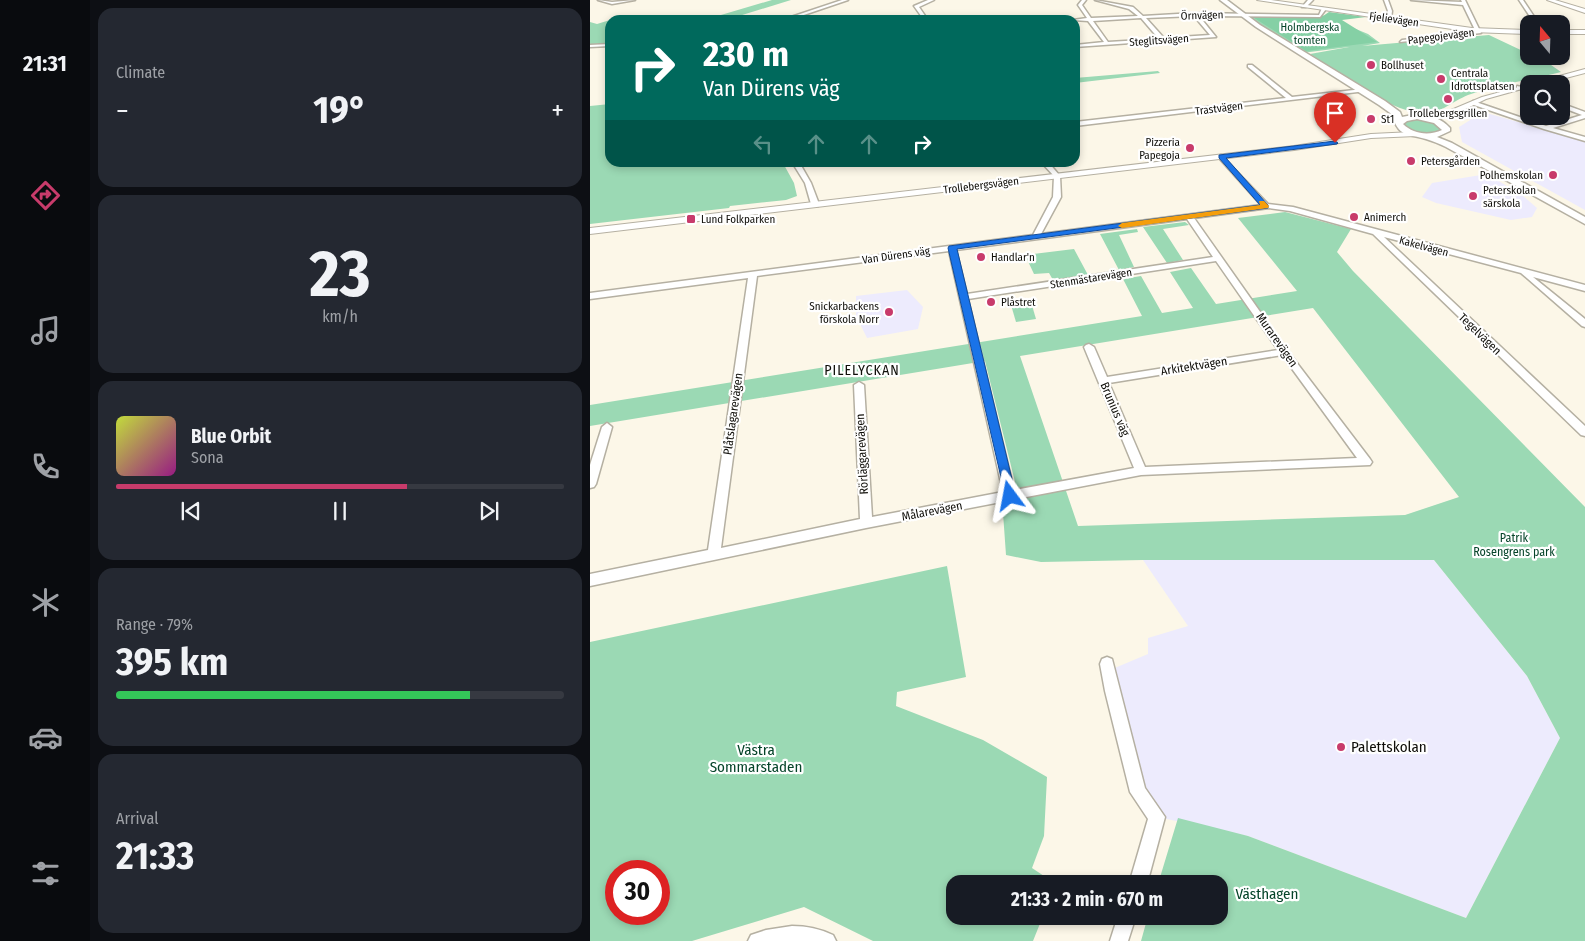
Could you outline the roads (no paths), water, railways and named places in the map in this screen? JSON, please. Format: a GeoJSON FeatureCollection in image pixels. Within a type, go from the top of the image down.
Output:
{"type":"FeatureCollection","features":[{"type":"Feature","properties":{"kind":"main road"},"geometry":{"type":"LineString","coordinates":[[1223,0],[1240,14],[1382,103],[1397,114],[1399,123],[1406,131],[1449,146],[1585,221]]}},
{"type":"Feature","properties":{"kind":"main road"},"geometry":{"type":"LineString","coordinates":[[1382,103],[1441,123],[1452,139],[1462,147],[1585,215]]}},
{"type":"Feature","properties":{"kind":"main road"},"geometry":{"type":"LineString","coordinates":[[1399,123],[1408,118],[1425,118]]}},
{"type":"Feature","properties":{"kind":"main road"},"geometry":{"type":"LineString","coordinates":[[1424,136],[1438,135],[1446,130]]}},
{"type":"Feature","properties":{"kind":"street"},"geometry":{"type":"LineString","coordinates":[[600,0],[609,3],[633,0]]}},
{"type":"Feature","properties":{"kind":"street"},"geometry":{"type":"LineString","coordinates":[[800,15],[846,0]]}},
{"type":"Feature","properties":{"kind":"street"},"geometry":{"type":"LineString","coordinates":[[922,15],[916,6],[932,0]]}},
{"type":"Feature","properties":{"kind":"street"},"geometry":{"type":"LineString","coordinates":[[1084,0],[1080,5],[1107,44]]}},
{"type":"Feature","properties":{"kind":"street"},"geometry":{"type":"LineString","coordinates":[[1097,0],[1128,6],[1142,17],[1163,40]]}},
{"type":"Feature","properties":{"kind":"street","name":"Fjelievägen"},"geometry":{"type":"LineString","coordinates":[[1260,0],[1478,31],[1520,32]]}},
{"type":"Feature","properties":{"kind":"street"},"geometry":{"type":"LineString","coordinates":[[1304,6],[1311,0]]}},
{"type":"Feature","properties":{"kind":"street"},"geometry":{"type":"LineString","coordinates":[[1386,0],[1390,11],[1389,18]]}},
{"type":"Feature","properties":{"kind":"street"},"geometry":{"type":"LineString","coordinates":[[1413,0],[1464,2],[1478,31]]}},
{"type":"Feature","properties":{"kind":"street"},"geometry":{"type":"LineString","coordinates":[[1521,0],[1531,15]]}},
{"type":"Feature","properties":{"kind":"street"},"geometry":{"type":"LineString","coordinates":[[1550,0],[1585,11]]}},
{"type":"Feature","properties":{"kind":"street"},"geometry":{"type":"LineString","coordinates":[[1573,7],[1585,5]]}},
{"type":"Feature","properties":{"kind":"street","name":"Örnvägen"},"geometry":{"type":"LineString","coordinates":[[1080,20],[1195,14],[1320,16],[1324,9]]}},
{"type":"Feature","properties":{"kind":"street","name":"Steglitsvägen"},"geometry":{"type":"LineString","coordinates":[[1080,46],[1214,36],[1195,14]]}},
{"type":"Feature","properties":{"kind":"street","name":"Papegojevägen"},"geometry":{"type":"LineString","coordinates":[[1402,41],[1473,35],[1479,33],[1478,31]]}},
{"type":"Feature","properties":{"kind":"street"},"geometry":{"type":"LineString","coordinates":[[1570,32],[1585,32]]}},
{"type":"Feature","properties":{"kind":"street"},"geometry":{"type":"LineString","coordinates":[[590,46],[605,45]]}},
{"type":"Feature","properties":{"kind":"street"},"geometry":{"type":"LineString","coordinates":[[1250,66],[1291,99]]}},
{"type":"Feature","properties":{"kind":"street"},"geometry":{"type":"LineString","coordinates":[[1569,75],[1585,71]]}},
{"type":"Feature","properties":{"kind":"street"},"geometry":{"type":"LineString","coordinates":[[1425,118],[1446,115],[1484,98],[1519,87]]}},
{"type":"Feature","properties":{"kind":"street","name":"Trastvägen"},"geometry":{"type":"LineString","coordinates":[[1080,123],[1363,91]]}},
{"type":"Feature","properties":{"kind":"street"},"geometry":{"type":"LineString","coordinates":[[1473,103],[1585,139]]}},
{"type":"Feature","properties":{"kind":"street"},"geometry":{"type":"LineString","coordinates":[[1446,130],[1453,119],[1473,103]]}},
{"type":"Feature","properties":{"kind":"street"},"geometry":{"type":"LineString","coordinates":[[1570,108],[1585,115]]}},
{"type":"Feature","properties":{"kind":"street"},"geometry":{"type":"LineString","coordinates":[[1546,128],[1585,115]]}},
{"type":"Feature","properties":{"kind":"street","name":"Trollebergsvägen"},"geometry":{"type":"LineString","coordinates":[[1371,136],[1390,130],[1399,123]]}},
{"type":"Feature","properties":{"kind":"street","name":"Trollebergsvägen"},"geometry":{"type":"LineString","coordinates":[[590,232],[1221,157],[1371,136],[1413,134]]}},
{"type":"Feature","properties":{"kind":"street"},"geometry":{"type":"LineString","coordinates":[[1221,157],[1264,207]]}},
{"type":"Feature","properties":{"kind":"street"},"geometry":{"type":"LineString","coordinates":[[798,167],[808,183],[815,204]]}},
{"type":"Feature","properties":{"kind":"street"},"geometry":{"type":"LineString","coordinates":[[1036,236],[1056,197],[1057,176],[1049,167]]}},
{"type":"Feature","properties":{"kind":"street","name":"Van Dürens väg"},"geometry":{"type":"LineString","coordinates":[[590,296],[1264,207]]}},
{"type":"Feature","properties":{"kind":"street","name":"Kakelvägen"},"geometry":{"type":"LineString","coordinates":[[1264,207],[1290,209],[1585,288]]}},
{"type":"Feature","properties":{"kind":"street","name":"Murarevägen"},"geometry":{"type":"LineString","coordinates":[[1189,216],[1284,352],[1366,462]]}},
{"type":"Feature","properties":{"kind":"street","name":"Tegelvägen"},"geometry":{"type":"LineString","coordinates":[[1376,233],[1585,432]]}},
{"type":"Feature","properties":{"kind":"street"},"geometry":{"type":"LineString","coordinates":[[952,248],[1010,496]]}},
{"type":"Feature","properties":{"kind":"street","name":"Stenmästarevägen"},"geometry":{"type":"LineString","coordinates":[[964,297],[1219,258]]}},
{"type":"Feature","properties":{"kind":"street"},"geometry":{"type":"LineString","coordinates":[[1521,271],[1585,324]]}},
{"type":"Feature","properties":{"kind":"street","name":"Plåtslagarevägen"},"geometry":{"type":"LineString","coordinates":[[714,554],[753,274]]}},
{"type":"Feature","properties":{"kind":"street","name":"Brunius väg"},"geometry":{"type":"LineString","coordinates":[[1089,347],[1140,471]]}},
{"type":"Feature","properties":{"kind":"street","name":"Arkitektvägen"},"geometry":{"type":"LineString","coordinates":[[1104,381],[1284,352]]}},
{"type":"Feature","properties":{"kind":"street","name":"Rörläggarevägen"},"geometry":{"type":"LineString","coordinates":[[859,385],[866,523]]}},
{"type":"Feature","properties":{"kind":"street"},"geometry":{"type":"LineString","coordinates":[[590,484],[607,426]]}},
{"type":"Feature","properties":{"kind":"street","name":"Målarevägen"},"geometry":{"type":"LineString","coordinates":[[590,580],[866,523],[1140,471],[1366,462]]}},
{"type":"Feature","properties":{"kind":"street"},"geometry":{"type":"LineString","coordinates":[[1107,664],[1138,792],[1157,817],[1141,875]]}},
{"type":"Feature","properties":{"kind":"street"},"geometry":{"type":"LineString","coordinates":[[1119,941],[1124,925]]}},
{"type":"Feature","properties":{"kind":"street"},"geometry":{"type":"LineString","coordinates":[[757,941],[785,934],[811,935],[827,941]]}},
{"type":"Feature","properties":{"kind":"place","name":"Bollhuset"},"geometry":{"type":"Point","coordinates":[1371,65]}},
{"type":"Feature","properties":{"kind":"place","name":"Centrala Idrottsplatsen"},"geometry":{"type":"Point","coordinates":[1441,79]}},
{"type":"Feature","properties":{"kind":"place","name":"Trollebergsgrillen"},"geometry":{"type":"Point","coordinates":[1448,99]}},
{"type":"Feature","properties":{"kind":"place","name":"St1"},"geometry":{"type":"Point","coordinates":[1371,119]}},
{"type":"Feature","properties":{"kind":"place","name":"Pizzeria Papegoja"},"geometry":{"type":"Point","coordinates":[1190,148]}},
{"type":"Feature","properties":{"kind":"place","name":"Petersgården"},"geometry":{"type":"Point","coordinates":[1411,161]}},
{"type":"Feature","properties":{"kind":"place","name":"Polhemskolan"},"geometry":{"type":"Point","coordinates":[1553,175]}},
{"type":"Feature","properties":{"kind":"place","name":"Peterskolan särskola"},"geometry":{"type":"Point","coordinates":[1473,196]}},
{"type":"Feature","properties":{"kind":"place","name":"Animerch"},"geometry":{"type":"Point","coordinates":[1354,217]}},
{"type":"Feature","properties":{"kind":"place","name":"Lund Folkparken"},"geometry":{"type":"Point","coordinates":[691,219]}},
{"type":"Feature","properties":{"kind":"place","name":"Handlar'n"},"geometry":{"type":"Point","coordinates":[981,257]}},
{"type":"Feature","properties":{"kind":"place","name":"Plåstret"},"geometry":{"type":"Point","coordinates":[991,302]}},
{"type":"Feature","properties":{"kind":"place","name":"Snickarbackens förskola Norr"},"geometry":{"type":"Point","coordinates":[889,312]}},
{"type":"Feature","properties":{"kind":"place","name":"Palettskolan"},"geometry":{"type":"Point","coordinates":[1341,747]}},
{"type":"Feature","properties":{"kind":"district","name":"PILELYCKAN"},"geometry":{"type":"Point","coordinates":[862,370]}},
{"type":"Feature","properties":{"kind":"park label","name":"Holmbergska tomten"},"geometry":{"type":"Point","coordinates":[1310,33]}},
{"type":"Feature","properties":{"kind":"park label","name":"Patrik Rosengrens park"},"geometry":{"type":"Point","coordinates":[1514,545]}},
{"type":"Feature","properties":{"kind":"park label","name":"Västra Sommarstaden"},"geometry":{"type":"Point","coordinates":[756,758]}},
{"type":"Feature","properties":{"kind":"park label","name":"Västhagen"},"geometry":{"type":"Point","coordinates":[1267,894]}}]}
